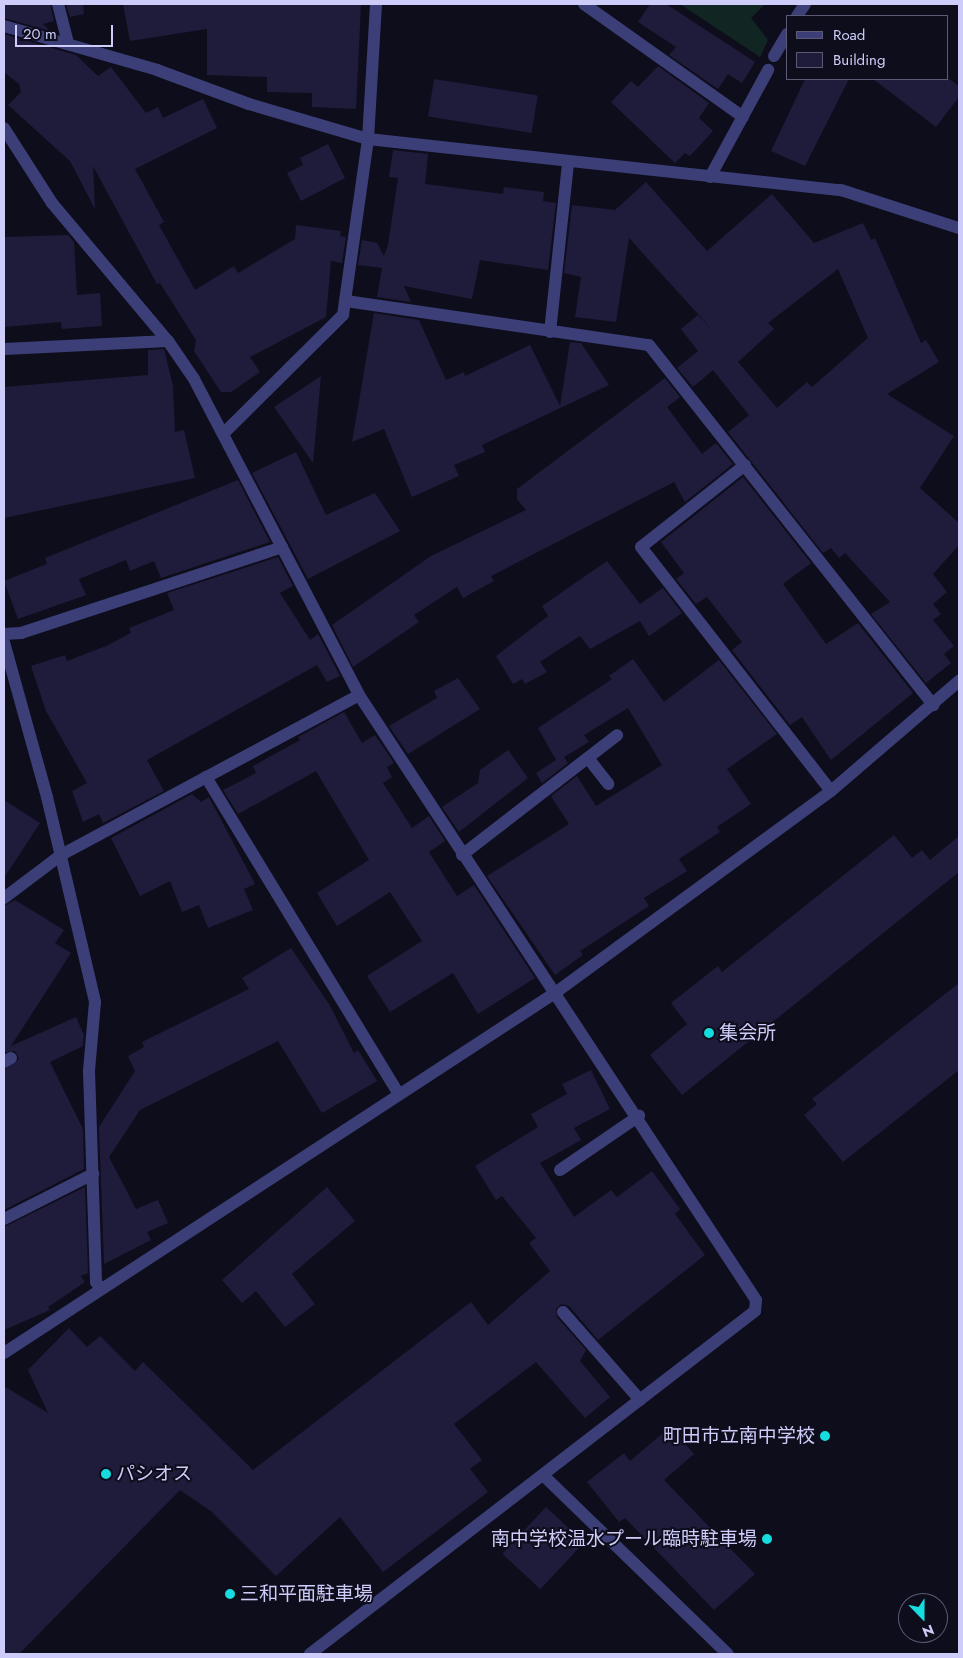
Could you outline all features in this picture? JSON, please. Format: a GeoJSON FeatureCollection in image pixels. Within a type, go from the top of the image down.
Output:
{"type":"FeatureCollection","features":[{"type":"Feature","properties":{"kind":"street"},"geometry":{"type":"LineString","coordinates":[[58,4],[68,42]]}},
{"type":"Feature","properties":{"kind":"street"},"geometry":{"type":"LineString","coordinates":[[224,432],[344,315],[368,139],[376,4]]}},
{"type":"Feature","properties":{"kind":"street"},"geometry":{"type":"LineString","coordinates":[[584,4],[743,117]]}},
{"type":"Feature","properties":{"kind":"street"},"geometry":{"type":"LineString","coordinates":[[798,15],[805,4]]}},
{"type":"Feature","properties":{"kind":"street"},"geometry":{"type":"LineString","coordinates":[[4,26],[68,42],[368,139],[841,190],[959,228]]}},
{"type":"Feature","properties":{"kind":"street"},"geometry":{"type":"LineString","coordinates":[[774,56],[786,36]]}},
{"type":"Feature","properties":{"kind":"street"},"geometry":{"type":"LineString","coordinates":[[710,177],[768,70]]}},
{"type":"Feature","properties":{"kind":"street"},"geometry":{"type":"LineString","coordinates":[[4,128],[52,203],[168,341],[224,432],[359,696],[462,855],[639,1116],[756,1300],[755,1310],[544,1476],[310,1654]]}},
{"type":"Feature","properties":{"kind":"street"},"geometry":{"type":"LineString","coordinates":[[550,332],[568,162]]}},
{"type":"Feature","properties":{"kind":"street"},"geometry":{"type":"LineString","coordinates":[[346,301],[649,345],[933,705]]}},
{"type":"Feature","properties":{"kind":"street"},"geometry":{"type":"LineString","coordinates":[[4,349],[168,341]]}},
{"type":"Feature","properties":{"kind":"street"},"geometry":{"type":"LineString","coordinates":[[745,466],[641,547],[831,791]]}},
{"type":"Feature","properties":{"kind":"street"},"geometry":{"type":"LineString","coordinates":[[4,634],[21,633],[282,547]]}},
{"type":"Feature","properties":{"kind":"street"},"geometry":{"type":"LineString","coordinates":[[4,642],[61,856],[95,1002],[89,1071],[100,1288]]}},
{"type":"Feature","properties":{"kind":"street"},"geometry":{"type":"LineString","coordinates":[[4,1353],[100,1288],[555,993],[831,791],[959,681]]}},
{"type":"Feature","properties":{"kind":"street"},"geometry":{"type":"LineString","coordinates":[[4,898],[61,856],[206,776],[359,696]]}},
{"type":"Feature","properties":{"kind":"street"},"geometry":{"type":"LineString","coordinates":[[462,855],[617,735]]}},
{"type":"Feature","properties":{"kind":"street"},"geometry":{"type":"LineString","coordinates":[[588,758],[608,784]]}},
{"type":"Feature","properties":{"kind":"street"},"geometry":{"type":"LineString","coordinates":[[206,776],[399,1094]]}},
{"type":"Feature","properties":{"kind":"street"},"geometry":{"type":"LineString","coordinates":[[560,1170],[639,1116]]}},
{"type":"Feature","properties":{"kind":"street"},"geometry":{"type":"LineString","coordinates":[[4,1219],[93,1174]]}},
{"type":"Feature","properties":{"kind":"street"},"geometry":{"type":"LineString","coordinates":[[563,1312],[640,1400]]}},
{"type":"Feature","properties":{"kind":"street"},"geometry":{"type":"LineString","coordinates":[[544,1476],[728,1654]]}},
{"type":"Feature","properties":{"kind":"green space"},"geometry":{"type":"Polygon","coordinates":[[[680,4],[765,4],[751,18],[768,40],[760,57],[680,4]]]}},
{"type":"Feature","properties":{"kind":"building"},"geometry":{"type":"Polygon","coordinates":[[[4,4],[50,4],[54,21],[43,24],[50,31],[4,18],[4,4]]]}},
{"type":"Feature","properties":{"kind":"building"},"geometry":{"type":"Polygon","coordinates":[[[66,4],[83,4],[84,14],[70,17],[66,4]]]}},
{"type":"Feature","properties":{"kind":"building"},"geometry":{"type":"Polygon","coordinates":[[[123,4],[361,4],[356,109],[312,107],[312,93],[267,92],[267,77],[207,75],[207,29],[130,41],[123,4]]]}},
{"type":"Feature","properties":{"kind":"building"},"geometry":{"type":"Polygon","coordinates":[[[650,4],[666,4],[755,62],[742,83],[728,74],[718,89],[669,55],[676,47],[638,22],[650,4]]]}},
{"type":"Feature","properties":{"kind":"building"},"geometry":{"type":"Polygon","coordinates":[[[4,34],[76,55],[98,76],[111,67],[146,113],[158,107],[163,118],[203,99],[217,128],[135,169],[164,222],[159,225],[195,290],[234,266],[238,273],[295,239],[296,225],[341,231],[340,236],[346,237],[342,263],[331,261],[326,317],[250,357],[260,372],[231,392],[221,392],[194,351],[196,340],[160,283],[157,284],[93,166],[95,209],[70,161],[8,105],[21,92],[19,84],[4,72],[4,34]]]}},
{"type":"Feature","properties":{"kind":"building"},"geometry":{"type":"Polygon","coordinates":[[[658,66],[709,103],[699,118],[713,131],[690,156],[685,153],[675,163],[611,102],[631,81],[638,87],[658,66]]]}},
{"type":"Feature","properties":{"kind":"building"},"geometry":{"type":"Polygon","coordinates":[[[434,79],[538,95],[532,133],[428,117],[434,79]]]}},
{"type":"Feature","properties":{"kind":"building"},"geometry":{"type":"Polygon","coordinates":[[[949,79],[959,86],[959,97],[936,127],[874,80],[949,79]]]}},
{"type":"Feature","properties":{"kind":"building"},"geometry":{"type":"Polygon","coordinates":[[[805,80],[848,80],[805,166],[771,151],[805,80]]]}},
{"type":"Feature","properties":{"kind":"building"},"geometry":{"type":"Polygon","coordinates":[[[328,144],[345,178],[301,201],[287,173],[303,165],[300,158],[328,144]]]}},
{"type":"Feature","properties":{"kind":"building"},"geometry":{"type":"Polygon","coordinates":[[[393,150],[428,154],[425,184],[503,194],[504,187],[544,192],[543,201],[556,203],[548,270],[480,260],[472,299],[404,286],[411,302],[377,297],[382,268],[358,265],[362,240],[377,243],[384,256],[388,245],[398,178],[389,177],[393,150]]]}},
{"type":"Feature","properties":{"kind":"building"},"geometry":{"type":"Polygon","coordinates":[[[646,182],[707,251],[772,194],[814,243],[863,223],[871,240],[875,238],[921,343],[926,340],[939,362],[887,394],[954,436],[920,488],[959,523],[959,545],[933,574],[947,592],[933,604],[941,614],[933,620],[954,646],[944,654],[951,663],[926,683],[871,614],[890,602],[845,553],[839,558],[831,548],[823,553],[728,432],[749,415],[713,370],[693,387],[677,368],[698,351],[681,329],[698,315],[717,335],[629,238],[616,322],[575,317],[581,277],[564,273],[572,205],[615,210],[646,182]],[[838,269],[768,323],[774,329],[738,362],[777,408],[807,382],[812,387],[868,338],[838,269]]]}},
{"type":"Feature","properties":{"kind":"building"},"geometry":{"type":"Polygon","coordinates":[[[68,235],[74,242],[77,295],[100,293],[102,326],[62,329],[61,322],[4,327],[4,237],[68,235]]]}},
{"type":"Feature","properties":{"kind":"building"},"geometry":{"type":"Polygon","coordinates":[[[374,313],[419,320],[446,380],[464,372],[465,376],[530,345],[560,406],[570,342],[581,343],[609,385],[482,445],[485,452],[454,465],[459,476],[412,497],[384,429],[352,442],[374,313]]]}},
{"type":"Feature","properties":{"kind":"building"},"geometry":{"type":"Polygon","coordinates":[[[164,349],[173,386],[175,432],[184,430],[195,478],[4,518],[4,387],[148,375],[148,350],[164,349]]]}},
{"type":"Feature","properties":{"kind":"building"},"geometry":{"type":"Polygon","coordinates":[[[321,376],[313,463],[274,407],[321,376]]]}},
{"type":"Feature","properties":{"kind":"building"},"geometry":{"type":"Polygon","coordinates":[[[665,378],[680,397],[667,407],[702,454],[716,443],[733,464],[685,502],[674,482],[491,576],[494,581],[463,598],[457,587],[414,615],[419,622],[353,667],[332,625],[431,556],[526,510],[517,499],[517,489],[665,378]]]}},
{"type":"Feature","properties":{"kind":"building"},"geometry":{"type":"Polygon","coordinates":[[[296,452],[326,515],[375,493],[400,531],[308,579],[252,473],[296,452]]]}},
{"type":"Feature","properties":{"kind":"building"},"geometry":{"type":"Polygon","coordinates":[[[743,477],[811,563],[783,584],[826,644],[858,623],[913,693],[831,760],[802,717],[790,725],[732,650],[742,642],[707,597],[696,604],[676,579],[684,573],[661,542],[743,477]]]}},
{"type":"Feature","properties":{"kind":"building"},"geometry":{"type":"Polygon","coordinates":[[[238,480],[270,542],[161,578],[154,561],[130,571],[126,560],[79,579],[86,595],[18,619],[4,581],[47,564],[45,558],[238,480]]]}},
{"type":"Feature","properties":{"kind":"building"},"geometry":{"type":"Polygon","coordinates":[[[278,557],[293,586],[280,593],[310,640],[318,634],[340,676],[327,682],[317,665],[147,760],[164,791],[103,823],[99,814],[83,822],[72,791],[87,783],[46,711],[31,666],[65,655],[67,661],[106,646],[131,633],[129,628],[174,610],[167,593],[278,557]]]}},
{"type":"Feature","properties":{"kind":"building"},"geometry":{"type":"Polygon","coordinates":[[[607,561],[640,604],[663,588],[682,613],[649,636],[640,621],[590,649],[580,636],[540,662],[547,672],[525,684],[522,679],[513,684],[496,656],[548,616],[542,606],[607,561]]]}},
{"type":"Feature","properties":{"kind":"building"},"geometry":{"type":"Polygon","coordinates":[[[633,659],[664,702],[719,660],[777,734],[727,769],[751,804],[717,827],[720,832],[679,859],[687,871],[644,898],[649,906],[580,951],[583,955],[555,975],[487,876],[569,824],[551,796],[577,776],[596,806],[662,765],[628,708],[584,735],[589,742],[564,757],[568,763],[542,783],[536,773],[556,760],[538,728],[612,679],[609,676],[633,659]]]}},
{"type":"Feature","properties":{"kind":"building"},"geometry":{"type":"Polygon","coordinates":[[[458,678],[480,709],[408,754],[389,726],[437,698],[434,691],[458,678]]]}},
{"type":"Feature","properties":{"kind":"building"},"geometry":{"type":"Polygon","coordinates":[[[344,712],[362,743],[375,735],[394,763],[387,767],[392,777],[383,783],[412,828],[429,816],[445,841],[429,852],[457,896],[474,885],[535,978],[478,1014],[453,973],[390,1012],[367,976],[422,941],[390,892],[337,926],[317,893],[369,860],[316,771],[238,814],[223,790],[256,773],[253,766],[300,740],[298,737],[344,712]]]}},
{"type":"Feature","properties":{"kind":"building"},"geometry":{"type":"Polygon","coordinates":[[[508,750],[528,778],[459,832],[442,807],[478,783],[480,770],[508,750]]]}},
{"type":"Feature","properties":{"kind":"building"},"geometry":{"type":"Polygon","coordinates":[[[192,794],[201,802],[209,797],[255,884],[244,889],[253,910],[208,928],[199,905],[182,912],[170,881],[140,896],[111,838],[192,794]]]}},
{"type":"Feature","properties":{"kind":"building"},"geometry":{"type":"Polygon","coordinates":[[[4,800],[40,823],[4,878],[4,800]]]}},
{"type":"Feature","properties":{"kind":"building"},"geometry":{"type":"Polygon","coordinates":[[[894,835],[912,858],[922,850],[930,860],[959,836],[959,872],[682,1095],[650,1055],[687,1024],[671,1003],[718,966],[722,972],[894,835]]]}},
{"type":"Feature","properties":{"kind":"building"},"geometry":{"type":"Polygon","coordinates":[[[15,900],[64,930],[55,943],[71,953],[11,1046],[76,1017],[84,1035],[83,1046],[50,1062],[83,1129],[84,1169],[4,1210],[4,1070],[19,1059],[15,1051],[4,1053],[4,906],[15,900]]]}},
{"type":"Feature","properties":{"kind":"building"},"geometry":{"type":"Polygon","coordinates":[[[291,948],[329,1004],[354,1053],[358,1050],[377,1081],[322,1113],[278,1041],[140,1110],[109,1157],[136,1209],[158,1200],[168,1223],[147,1232],[151,1240],[104,1264],[99,1127],[135,1071],[128,1056],[144,1047],[142,1042],[249,989],[242,978],[291,948]]]}},
{"type":"Feature","properties":{"kind":"building"},"geometry":{"type":"Polygon","coordinates":[[[959,983],[959,1070],[843,1162],[804,1115],[817,1104],[812,1099],[959,983]]]}},
{"type":"Feature","properties":{"kind":"building"},"geometry":{"type":"Polygon","coordinates":[[[591,1070],[610,1109],[574,1128],[581,1140],[540,1163],[574,1217],[611,1190],[617,1197],[652,1171],[680,1209],[675,1214],[705,1255],[598,1340],[569,1306],[561,1304],[556,1309],[557,1317],[586,1350],[580,1361],[610,1397],[585,1418],[536,1362],[454,1424],[482,1460],[470,1469],[488,1492],[383,1572],[340,1517],[276,1576],[212,1512],[180,1490],[19,1654],[4,1654],[4,1386],[48,1413],[28,1370],[69,1328],[87,1347],[100,1336],[135,1371],[143,1362],[253,1470],[471,1302],[488,1325],[550,1271],[529,1243],[536,1238],[502,1196],[496,1200],[475,1166],[538,1127],[531,1114],[567,1094],[562,1084],[591,1070]]]}},
{"type":"Feature","properties":{"kind":"building"},"geometry":{"type":"Polygon","coordinates":[[[85,1187],[88,1273],[81,1276],[85,1282],[48,1307],[50,1310],[4,1330],[4,1227],[85,1187]]]}},
{"type":"Feature","properties":{"kind":"building"},"geometry":{"type":"Polygon","coordinates":[[[327,1187],[355,1221],[292,1274],[315,1304],[285,1327],[256,1291],[242,1303],[222,1280],[327,1187]]]}},
{"type":"Feature","properties":{"kind":"building"},"geometry":{"type":"Polygon","coordinates":[[[670,1427],[694,1454],[664,1480],[755,1574],[714,1610],[625,1518],[619,1522],[587,1482],[624,1453],[630,1461],[670,1427]]]}},
{"type":"Feature","properties":{"kind":"building"},"geometry":{"type":"Polygon","coordinates":[[[546,1507],[584,1542],[540,1589],[502,1554],[546,1507]]]}},
{"type":"Feature","properties":{"kind":"place","name":"集会所"},"geometry":{"type":"Point","coordinates":[709,1033]}},
{"type":"Feature","properties":{"kind":"place","name":"町田市立南中学校"},"geometry":{"type":"Point","coordinates":[825,1436]}},
{"type":"Feature","properties":{"kind":"place","name":"パシオス"},"geometry":{"type":"Point","coordinates":[106,1474]}},
{"type":"Feature","properties":{"kind":"place","name":"南中学校温水プール臨時駐車場"},"geometry":{"type":"Point","coordinates":[767,1539]}},
{"type":"Feature","properties":{"kind":"place","name":"三和平面駐車場"},"geometry":{"type":"Point","coordinates":[230,1594]}}]}
